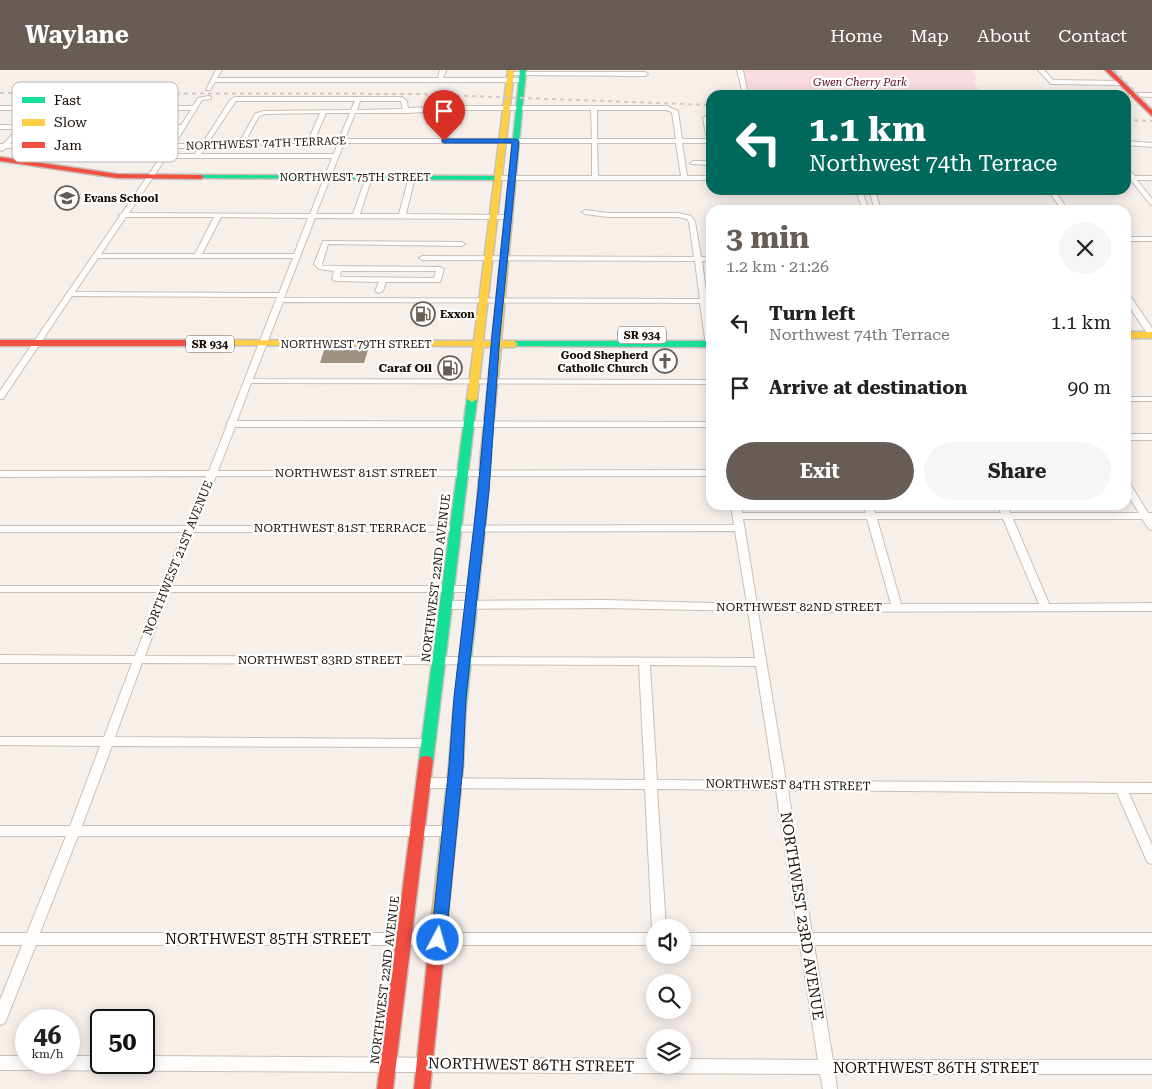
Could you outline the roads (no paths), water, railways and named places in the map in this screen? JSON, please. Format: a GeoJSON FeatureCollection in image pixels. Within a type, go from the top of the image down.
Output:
{"type":"FeatureCollection","features":[{"type":"Feature","properties":{"kind":"main road"},"geometry":{"type":"LineString","coordinates":[[1108,70],[1127,90]]}},
{"type":"Feature","properties":{"kind":"main road"},"geometry":{"type":"LineString","coordinates":[[1122,70],[1150,97]]}},
{"type":"Feature","properties":{"kind":"main road"},"geometry":{"type":"LineString","coordinates":[[422,1089],[454,783],[460,697],[480,528],[496,339],[519,108],[517,74]]}},
{"type":"Feature","properties":{"kind":"main road","name":"NORTHWEST 22ND AVENUE"},"geometry":{"type":"LineString","coordinates":[[385,1089],[463,473],[506,108],[517,74]]}},
{"type":"Feature","properties":{"kind":"main road"},"geometry":{"type":"LineString","coordinates":[[1132,95],[1152,114]]}},
{"type":"Feature","properties":{"kind":"main road","name":"NORTHWEST 75TH STREET"},"geometry":{"type":"LineString","coordinates":[[32,162],[96,174],[148,178],[498,178]]}},
{"type":"Feature","properties":{"kind":"main road","name":"NORTHWEST 79TH STREET"},"geometry":{"type":"LineString","coordinates":[[0,334],[39,339],[496,339],[642,335],[706,342]]}},
{"type":"Feature","properties":{"kind":"main road"},"geometry":{"type":"LineString","coordinates":[[1131,335],[1152,334]]}},
{"type":"Feature","properties":{"kind":"main road"},"geometry":{"type":"LineString","coordinates":[[594,344],[608,338],[642,335]]}},
{"type":"Feature","properties":{"kind":"main road","name":"NORTHWEST 79TH STREET"},"geometry":{"type":"LineString","coordinates":[[0,344],[39,339]]}},
{"type":"Feature","properties":{"kind":"main road","name":"NORTHWEST 79TH STREET"},"geometry":{"type":"LineString","coordinates":[[496,339],[594,344],[706,342]]}},
{"type":"Feature","properties":{"kind":"main road"},"geometry":{"type":"LineString","coordinates":[[1131,344],[1152,344]]}},
{"type":"Feature","properties":{"kind":"street"},"geometry":{"type":"LineString","coordinates":[[208,89],[219,70]]}},
{"type":"Feature","properties":{"kind":"street"},"geometry":{"type":"LineString","coordinates":[[440,80],[443,70]]}},
{"type":"Feature","properties":{"kind":"street"},"geometry":{"type":"LineString","coordinates":[[740,70],[745,90]]}},
{"type":"Feature","properties":{"kind":"street"},"geometry":{"type":"LineString","coordinates":[[1041,70],[1051,82],[1120,83]]}},
{"type":"Feature","properties":{"kind":"street"},"geometry":{"type":"LineString","coordinates":[[212,80],[290,78],[440,80],[517,74],[645,74]]}},
{"type":"Feature","properties":{"kind":"street"},"geometry":{"type":"LineString","coordinates":[[1132,95],[1150,97]]}},
{"type":"Feature","properties":{"kind":"street"},"geometry":{"type":"LineString","coordinates":[[178,135],[200,99],[209,98]]}},
{"type":"Feature","properties":{"kind":"street","name":"NORTHWEST 21ST AVENUE"},"geometry":{"type":"LineString","coordinates":[[0,1018],[74,831],[164,589],[212,474],[358,99]]}},
{"type":"Feature","properties":{"kind":"street"},"geometry":{"type":"LineString","coordinates":[[197,156],[234,100],[402,100],[404,101],[406,111]]}},
{"type":"Feature","properties":{"kind":"street"},"geometry":{"type":"LineString","coordinates":[[178,108],[194,108]]}},
{"type":"Feature","properties":{"kind":"street"},"geometry":{"type":"LineString","coordinates":[[594,108],[595,177]]}},
{"type":"Feature","properties":{"kind":"street"},"geometry":{"type":"LineString","coordinates":[[240,144],[257,115],[272,111],[667,108],[675,111],[684,178]]}},
{"type":"Feature","properties":{"kind":"street"},"geometry":{"type":"LineString","coordinates":[[311,141],[324,111]]}},
{"type":"Feature","properties":{"kind":"street"},"geometry":{"type":"LineString","coordinates":[[178,127],[183,127]]}},
{"type":"Feature","properties":{"kind":"street"},"geometry":{"type":"LineString","coordinates":[[444,141],[447,127]]}},
{"type":"Feature","properties":{"kind":"street"},"geometry":{"type":"LineString","coordinates":[[0,152],[2,146],[12,137]]}},
{"type":"Feature","properties":{"kind":"street","name":"NORTHWEST 74TH TERRACE"},"geometry":{"type":"LineString","coordinates":[[178,146],[311,141],[706,142]]}},
{"type":"Feature","properties":{"kind":"street"},"geometry":{"type":"LineString","coordinates":[[1131,143],[1152,145]]}},
{"type":"Feature","properties":{"kind":"street","name":"NORTHWEST 74TH TERRACE"},"geometry":{"type":"LineString","coordinates":[[178,156],[335,156]]}},
{"type":"Feature","properties":{"kind":"street"},"geometry":{"type":"LineString","coordinates":[[0,397],[160,162]]}},
{"type":"Feature","properties":{"kind":"street"},"geometry":{"type":"LineString","coordinates":[[693,163],[706,163]]}},
{"type":"Feature","properties":{"kind":"street"},"geometry":{"type":"LineString","coordinates":[[1131,176],[1152,174]]}},
{"type":"Feature","properties":{"kind":"street"},"geometry":{"type":"LineString","coordinates":[[1131,176],[1152,178]]}},
{"type":"Feature","properties":{"kind":"street"},"geometry":{"type":"LineString","coordinates":[[356,216],[369,177]]}},
{"type":"Feature","properties":{"kind":"street"},"geometry":{"type":"LineString","coordinates":[[402,216],[412,177]]}},
{"type":"Feature","properties":{"kind":"street","name":"NORTHWEST 75TH STREET"},"geometry":{"type":"LineString","coordinates":[[498,178],[706,178]]}},
{"type":"Feature","properties":{"kind":"street"},"geometry":{"type":"LineString","coordinates":[[1131,179],[1152,203]]}},
{"type":"Feature","properties":{"kind":"street"},"geometry":{"type":"LineString","coordinates":[[586,212],[689,217],[692,222],[706,296]]}},
{"type":"Feature","properties":{"kind":"street"},"geometry":{"type":"LineString","coordinates":[[122,216],[508,217]]}},
{"type":"Feature","properties":{"kind":"street"},"geometry":{"type":"LineString","coordinates":[[198,255],[218,216]]}},
{"type":"Feature","properties":{"kind":"street"},"geometry":{"type":"LineString","coordinates":[[1131,239],[1152,239]]}},
{"type":"Feature","properties":{"kind":"street"},"geometry":{"type":"LineString","coordinates":[[338,270],[336,279],[437,280],[440,269],[338,270],[321,268],[318,264],[325,242],[462,244]]}},
{"type":"Feature","properties":{"kind":"street"},"geometry":{"type":"LineString","coordinates":[[419,270],[424,244]]}},
{"type":"Feature","properties":{"kind":"street"},"geometry":{"type":"LineString","coordinates":[[422,255],[706,254]]}},
{"type":"Feature","properties":{"kind":"street"},"geometry":{"type":"LineString","coordinates":[[698,255],[706,257]]}},
{"type":"Feature","properties":{"kind":"street"},"geometry":{"type":"LineString","coordinates":[[95,256],[296,256]]}},
{"type":"Feature","properties":{"kind":"street"},"geometry":{"type":"LineString","coordinates":[[379,291],[383,279]]}},
{"type":"Feature","properties":{"kind":"street"},"geometry":{"type":"LineString","coordinates":[[69,294],[280,297],[388,301],[706,301]]}},
{"type":"Feature","properties":{"kind":"street"},"geometry":{"type":"LineString","coordinates":[[1131,304],[1152,334]]}},
{"type":"Feature","properties":{"kind":"street"},"geometry":{"type":"LineString","coordinates":[[248,381],[706,382]]}},
{"type":"Feature","properties":{"kind":"street"},"geometry":{"type":"LineString","coordinates":[[1131,399],[1152,399]]}},
{"type":"Feature","properties":{"kind":"street"},"geometry":{"type":"LineString","coordinates":[[230,424],[706,425]]}},
{"type":"Feature","properties":{"kind":"street"},"geometry":{"type":"LineString","coordinates":[[1131,437],[1152,437]]}},
{"type":"Feature","properties":{"kind":"street","name":"NORTHWEST 81ST STREET"},"geometry":{"type":"LineString","coordinates":[[0,474],[706,472]]}},
{"type":"Feature","properties":{"kind":"street"},"geometry":{"type":"LineString","coordinates":[[1131,491],[1148,516],[1152,527]]}},
{"type":"Feature","properties":{"kind":"street"},"geometry":{"type":"LineString","coordinates":[[870,510],[897,608]]}},
{"type":"Feature","properties":{"kind":"street","name":"NORTHWEST 81ST TERRACE"},"geometry":{"type":"LineString","coordinates":[[0,529],[480,528],[870,510],[1007,515],[1148,516]]}},
{"type":"Feature","properties":{"kind":"street"},"geometry":{"type":"LineString","coordinates":[[1004,510],[1044,606]]}},
{"type":"Feature","properties":{"kind":"street","name":"NORTHWEST 23RD AVENUE"},"geometry":{"type":"LineString","coordinates":[[738,516],[830,1089]]}},
{"type":"Feature","properties":{"kind":"street"},"geometry":{"type":"LineString","coordinates":[[0,589],[473,589]]}},
{"type":"Feature","properties":{"kind":"street","name":"NORTHWEST 82ND STREET"},"geometry":{"type":"LineString","coordinates":[[446,605],[606,604],[752,608],[1152,607]]}},
{"type":"Feature","properties":{"kind":"street","name":"NORTHWEST 83RD STREET"},"geometry":{"type":"LineString","coordinates":[[0,659],[761,662]]}},
{"type":"Feature","properties":{"kind":"street"},"geometry":{"type":"LineString","coordinates":[[644,662],[659,919]]}},
{"type":"Feature","properties":{"kind":"street"},"geometry":{"type":"LineString","coordinates":[[0,741],[429,743]]}},
{"type":"Feature","properties":{"kind":"street","name":"NORTHWEST 84TH STREET"},"geometry":{"type":"LineString","coordinates":[[424,783],[651,783],[781,786],[1152,788]]}},
{"type":"Feature","properties":{"kind":"street"},"geometry":{"type":"LineString","coordinates":[[1121,788],[1152,859]]}},
{"type":"Feature","properties":{"kind":"street"},"geometry":{"type":"LineString","coordinates":[[0,831],[449,831]]}},
{"type":"Feature","properties":{"kind":"street","name":"NORTHWEST 85TH STREET"},"geometry":{"type":"LineString","coordinates":[[0,939],[646,939]]}},
{"type":"Feature","properties":{"kind":"street"},"geometry":{"type":"LineString","coordinates":[[691,939],[1152,939]]}},
{"type":"Feature","properties":{"kind":"street","name":"NORTHWEST 86TH STREET"},"geometry":{"type":"LineString","coordinates":[[0,1063],[388,1063],[826,1068],[1152,1067]]}},
{"type":"Feature","properties":{"kind":"railway"},"geometry":{"type":"LineString","coordinates":[[1114,70],[1152,109]]}},
{"type":"Feature","properties":{"kind":"railway"},"geometry":{"type":"LineString","coordinates":[[0,93],[12,93]]}},
{"type":"Feature","properties":{"kind":"railway"},"geometry":{"type":"LineString","coordinates":[[178,93],[418,94],[706,105]]}},
{"type":"Feature","properties":{"kind":"railway"},"geometry":{"type":"LineString","coordinates":[[1131,120],[1152,121]]}},
{"type":"Feature","properties":{"kind":"place","name":"Evans School"},"geometry":{"type":"Point","coordinates":[67,198]}},
{"type":"Feature","properties":{"kind":"place","name":"Exxon"},"geometry":{"type":"Point","coordinates":[423,314]}},
{"type":"Feature","properties":{"kind":"place","name":"Good Shepherd Catholic Church"},"geometry":{"type":"Point","coordinates":[665,361]}},
{"type":"Feature","properties":{"kind":"place","name":"Caraf Oil"},"geometry":{"type":"Point","coordinates":[450,368]}},
{"type":"Feature","properties":{"kind":"park label","name":"Gwen Cherry Park"},"geometry":{"type":"Point","coordinates":[860,82]}}]}
